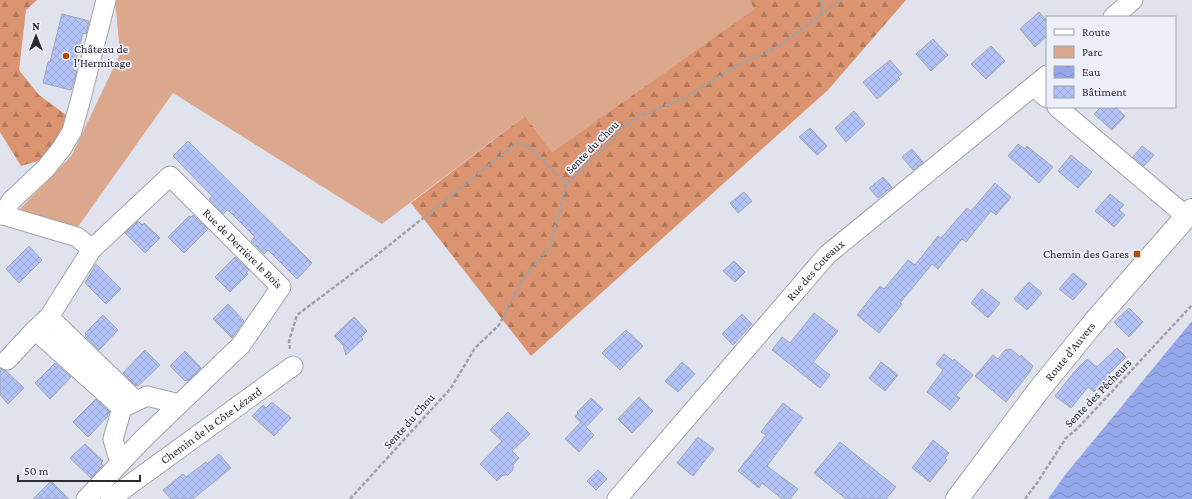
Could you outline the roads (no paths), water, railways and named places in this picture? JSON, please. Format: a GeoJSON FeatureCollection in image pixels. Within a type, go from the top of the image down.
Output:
{"type":"FeatureCollection","features":[{"type":"Feature","properties":{"kind":"main road","name":"Route d'Auvers"},"geometry":{"type":"LineString","coordinates":[[957,499],[1038,391],[1095,321],[1189,213]]}},
{"type":"Feature","properties":{"kind":"street"},"geometry":{"type":"LineString","coordinates":[[92,249],[77,237],[2,215],[11,201],[46,168],[62,148],[72,131],[106,0]]}},
{"type":"Feature","properties":{"kind":"street"},"geometry":{"type":"LineString","coordinates":[[1115,16],[1133,0]]}},
{"type":"Feature","properties":{"kind":"street","name":"Rue des Coteaux"},"geometry":{"type":"LineString","coordinates":[[617,499],[827,255],[1043,87]]}},
{"type":"Feature","properties":{"kind":"street"},"geometry":{"type":"LineString","coordinates":[[1058,108],[1189,213]]}},
{"type":"Feature","properties":{"kind":"street","name":"Rue de Derrière le Bois"},"geometry":{"type":"LineString","coordinates":[[7,360],[49,317],[92,249],[170,176],[281,287],[241,344],[144,438],[86,499]]}},
{"type":"Feature","properties":{"kind":"street"},"geometry":{"type":"LineString","coordinates":[[49,317],[129,405]]}},
{"type":"Feature","properties":{"kind":"street"},"geometry":{"type":"LineString","coordinates":[[35,330],[129,405]]}},
{"type":"Feature","properties":{"kind":"street","name":"Chemin de la Côte Lézard"},"geometry":{"type":"LineString","coordinates":[[110,499],[293,366]]}},
{"type":"Feature","properties":{"kind":"street"},"geometry":{"type":"LineString","coordinates":[[120,463],[113,439],[129,405],[147,396],[179,404]]}},
{"type":"Feature","properties":{"kind":"water"},"geometry":{"type":"Polygon","coordinates":[[[1192,321],[1192,499],[1048,499],[1065,475],[1192,321]]]}},
{"type":"Feature","properties":{"kind":"place","name":"Château de l'Hermitage"},"geometry":{"type":"Point","coordinates":[66,56]}},
{"type":"Feature","properties":{"kind":"place","name":"Chemin des Gares"},"geometry":{"type":"Point","coordinates":[1137,254]}}]}
